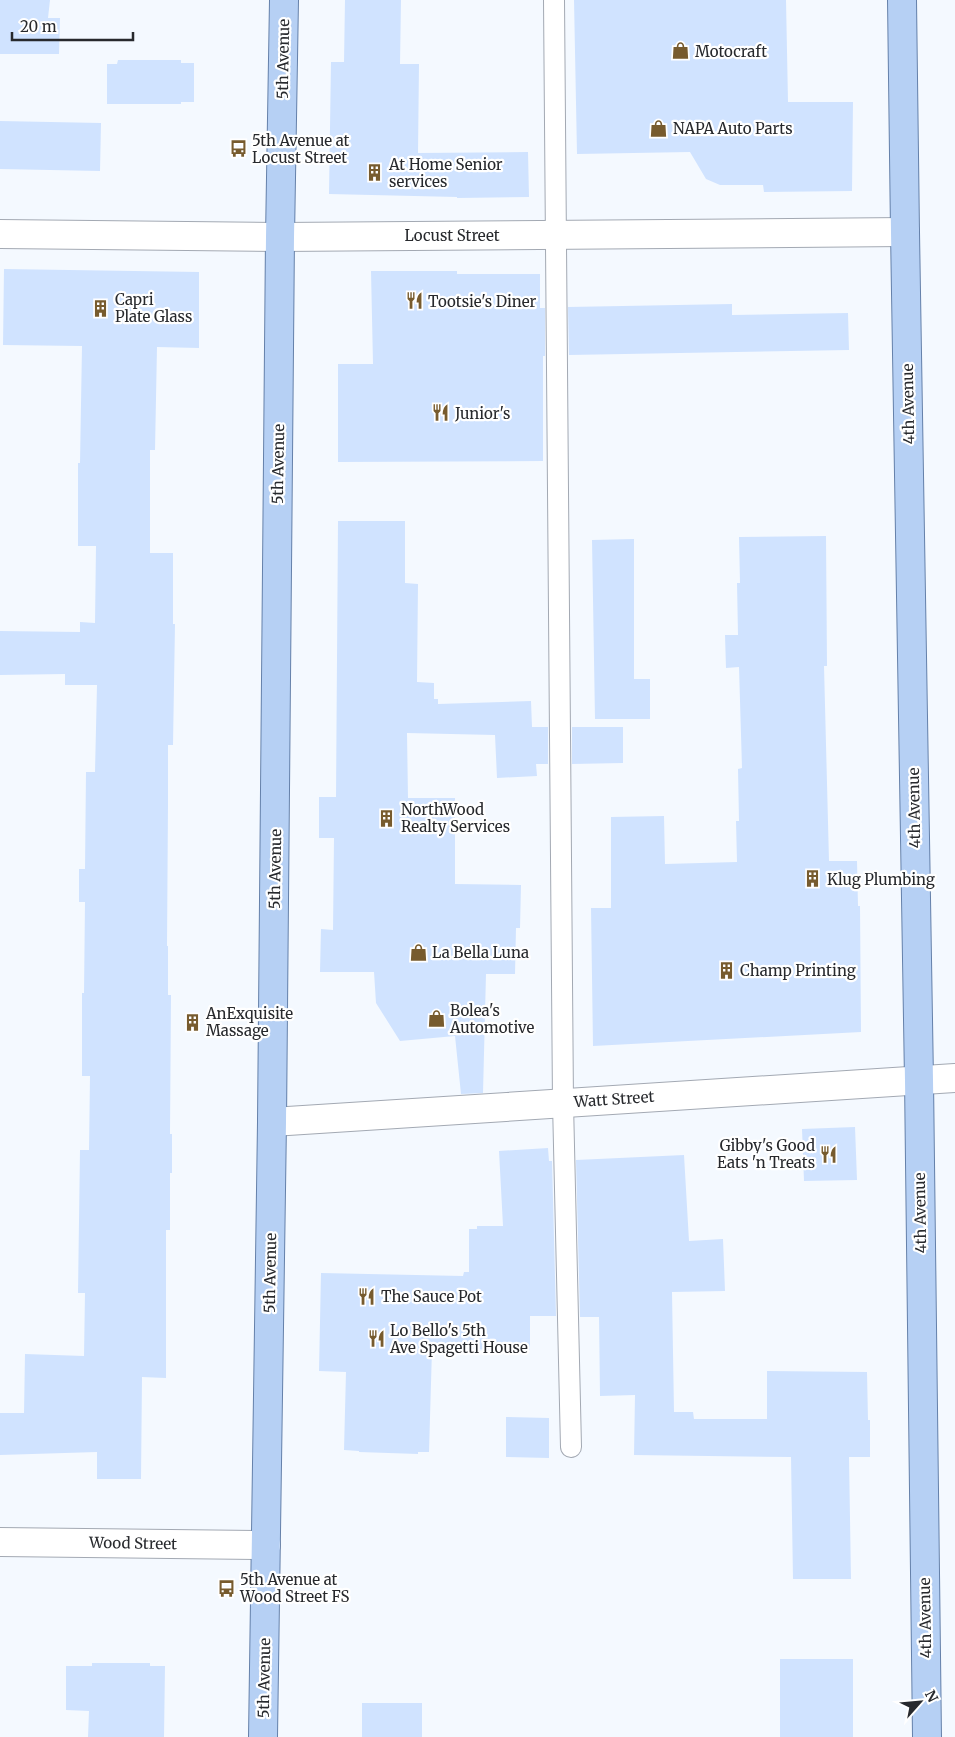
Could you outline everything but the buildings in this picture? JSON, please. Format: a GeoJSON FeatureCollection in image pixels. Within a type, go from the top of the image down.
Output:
{"type":"FeatureCollection","features":[{"type":"Feature","properties":{"kind":"main road","name":"5th Avenue"},"geometry":{"type":"LineString","coordinates":[[263,1737],[272,1122],[284,0]]}},
{"type":"Feature","properties":{"kind":"main road","name":"4th Avenue"},"geometry":{"type":"LineString","coordinates":[[902,0],[927,1737]]}},
{"type":"Feature","properties":{"kind":"street","name":"Locust Street"},"geometry":{"type":"LineString","coordinates":[[0,234],[280,237],[905,232]]}},
{"type":"Feature","properties":{"kind":"street","name":"Watt Street"},"geometry":{"type":"LineString","coordinates":[[272,1122],[955,1078]]}},
{"type":"Feature","properties":{"kind":"street","name":"Wood Street"},"geometry":{"type":"LineString","coordinates":[[0,1542],[266,1545]]}},
{"type":"Feature","properties":{"kind":"lane"},"geometry":{"type":"LineString","coordinates":[[554,0],[563,1103],[571,1447]]}},
{"type":"Feature","properties":{"kind":"place","name":"Motocraft"},"geometry":{"type":"Point","coordinates":[681,51]}},
{"type":"Feature","properties":{"kind":"place","name":"NAPA Auto Parts"},"geometry":{"type":"Point","coordinates":[659,128]}},
{"type":"Feature","properties":{"kind":"place","name":"5th Avenue at Locust Street"},"geometry":{"type":"Point","coordinates":[238,149]}},
{"type":"Feature","properties":{"kind":"place","name":"At Home Senior services"},"geometry":{"type":"Point","coordinates":[375,173]}},
{"type":"Feature","properties":{"kind":"place","name":"Tootsie's Diner"},"geometry":{"type":"Point","coordinates":[414,301]}},
{"type":"Feature","properties":{"kind":"place","name":"Capri Plate Glass"},"geometry":{"type":"Point","coordinates":[101,308]}},
{"type":"Feature","properties":{"kind":"place","name":"Junior's"},"geometry":{"type":"Point","coordinates":[441,413]}},
{"type":"Feature","properties":{"kind":"place","name":"NorthWood Realty Services"},"geometry":{"type":"Point","coordinates":[387,818]}},
{"type":"Feature","properties":{"kind":"place","name":"Klug Plumbing"},"geometry":{"type":"Point","coordinates":[813,879]}},
{"type":"Feature","properties":{"kind":"place","name":"La Bella Luna"},"geometry":{"type":"Point","coordinates":[418,952]}},
{"type":"Feature","properties":{"kind":"place","name":"Champ Printing"},"geometry":{"type":"Point","coordinates":[726,970]}},
{"type":"Feature","properties":{"kind":"place","name":"Bolea's Automotive"},"geometry":{"type":"Point","coordinates":[436,1019]}},
{"type":"Feature","properties":{"kind":"place","name":"AnExquisite Massage"},"geometry":{"type":"Point","coordinates":[192,1022]}},
{"type":"Feature","properties":{"kind":"place","name":"Gibby's Good Eats 'n Treats"},"geometry":{"type":"Point","coordinates":[829,1154]}},
{"type":"Feature","properties":{"kind":"place","name":"The Sauce Pot"},"geometry":{"type":"Point","coordinates":[367,1296]}},
{"type":"Feature","properties":{"kind":"place","name":"Lo Bello's 5th Ave Spagetti House"},"geometry":{"type":"Point","coordinates":[376,1339]}},
{"type":"Feature","properties":{"kind":"place","name":"5th Avenue at Wood Street FS"},"geometry":{"type":"Point","coordinates":[226,1588]}}]}
